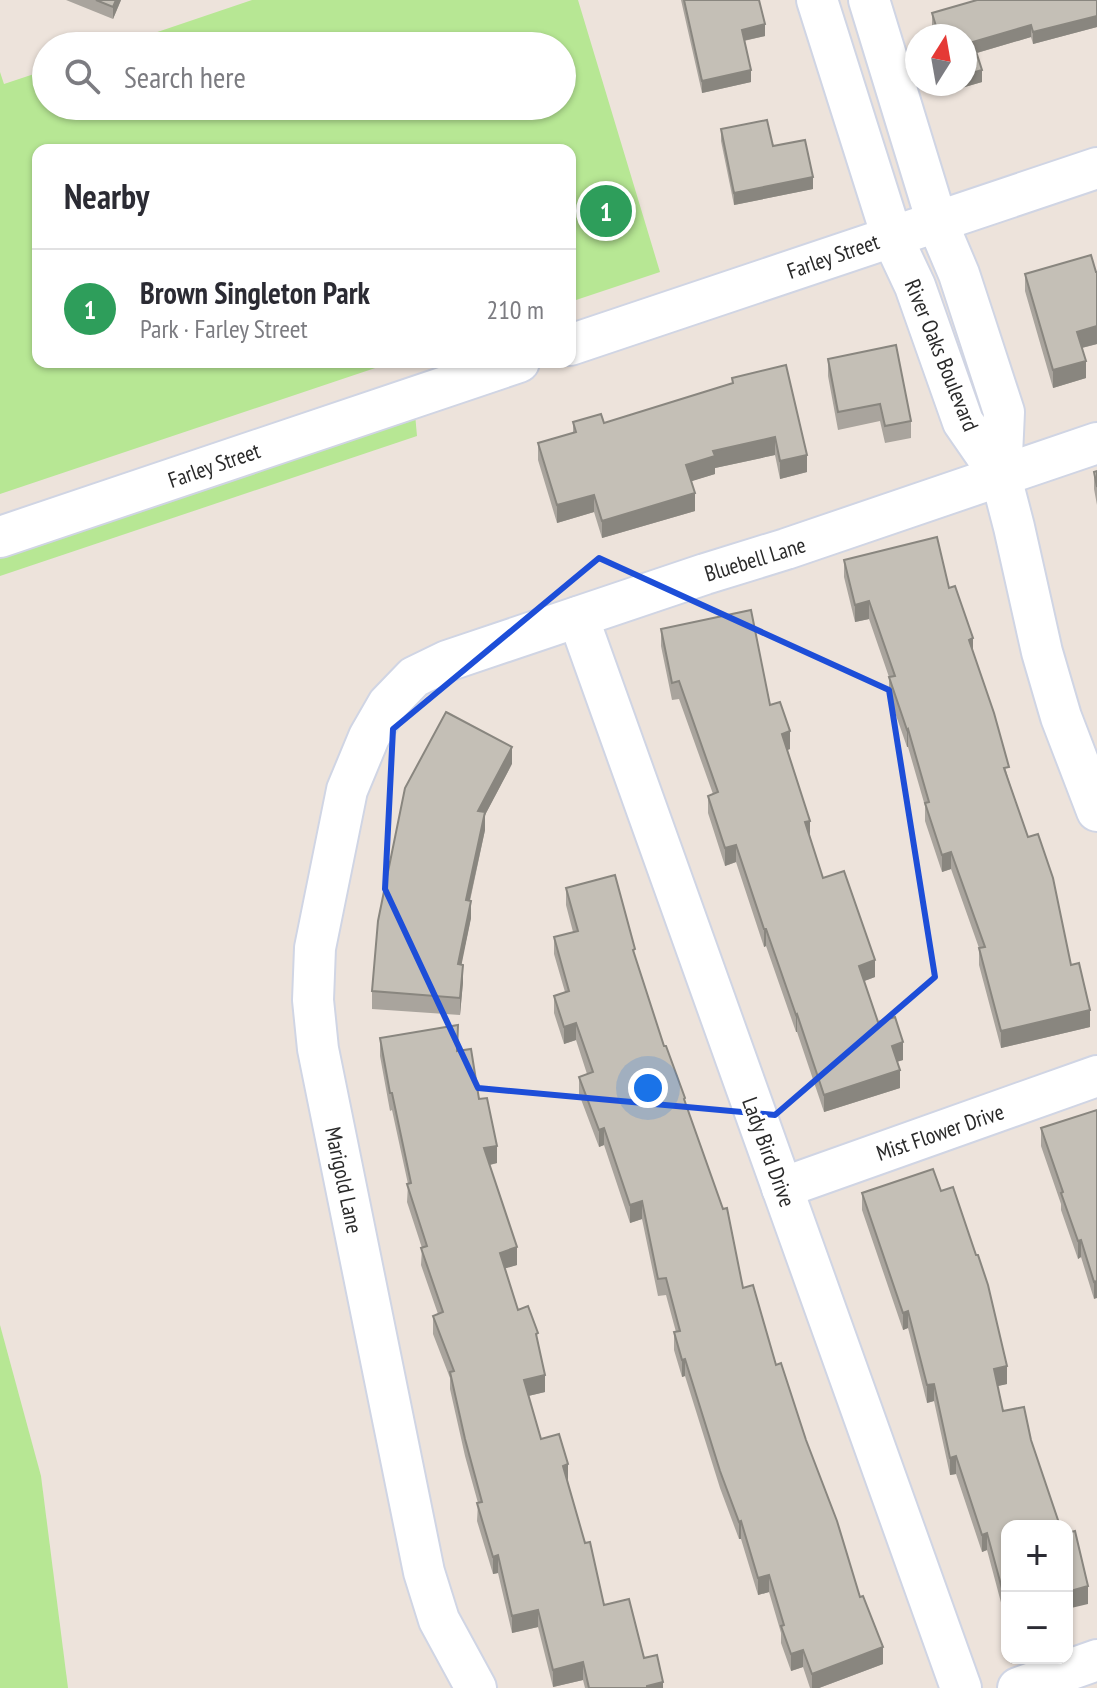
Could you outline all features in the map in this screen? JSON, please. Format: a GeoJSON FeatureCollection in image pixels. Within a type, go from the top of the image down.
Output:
{"type":"FeatureCollection","features":[{"type":"Feature","properties":{"kind":"street","name":"River Oaks Boulevard"},"geometry":{"type":"LineString","coordinates":[[817,0],[892,237],[915,286],[963,422],[1001,477]]}},
{"type":"Feature","properties":{"kind":"street","name":"River Oaks Boulevard"},"geometry":{"type":"LineString","coordinates":[[869,0],[937,222],[959,274],[1004,412],[1001,477],[1042,652],[1061,717],[1097,811]]}},
{"type":"Feature","properties":{"kind":"street","name":"Farley Street"},"geometry":{"type":"LineString","coordinates":[[576,343],[1097,168]]}},
{"type":"Feature","properties":{"kind":"street","name":"Farley Street"},"geometry":{"type":"LineString","coordinates":[[0,537],[501,368]]}},
{"type":"Feature","properties":{"kind":"street","name":"Bluebell Lane"},"geometry":{"type":"LineString","coordinates":[[414,677],[447,661],[1097,443]]}},
{"type":"Feature","properties":{"kind":"street","name":"Lady Bird Drive"},"geometry":{"type":"LineString","coordinates":[[578,617],[961,1688]]}},
{"type":"Feature","properties":{"kind":"street","name":"Marigold Lane"},"geometry":{"type":"LineString","coordinates":[[414,677],[388,704],[369,737],[347,790],[315,948],[313,1000],[321,1063],[424,1572],[439,1620],[476,1688]]}},
{"type":"Feature","properties":{"kind":"street","name":"Mist Flower Drive"},"geometry":{"type":"LineString","coordinates":[[782,1188],[1097,1076]]}},
{"type":"Feature","properties":{"kind":"street"},"geometry":{"type":"LineString","coordinates":[[1018,1688],[1097,1660]]}},
{"type":"Feature","properties":{"kind":"highlighted area"},"geometry":{"type":"Polygon","coordinates":[[[599,558],[889,690],[935,977],[775,1115],[478,1088],[385,889],[393,729],[599,558]]]}},
{"type":"Feature","properties":{"kind":"green space"},"geometry":{"type":"Polygon","coordinates":[[[252,0],[578,0],[660,272],[576,300],[576,144],[32,144],[32,368],[375,368],[0,494],[0,72],[4,84],[32,75],[32,120],[576,120],[576,32],[157,32],[252,0]]]}},
{"type":"Feature","properties":{"kind":"green space"},"geometry":{"type":"Polygon","coordinates":[[[415,414],[417,436],[0,576],[0,546],[415,414]]]}},
{"type":"Feature","properties":{"kind":"green space"},"geometry":{"type":"Polygon","coordinates":[[[0,1325],[41,1476],[68,1688],[0,1688],[0,1325]]]}},
{"type":"Feature","properties":{"kind":"building"},"geometry":{"type":"Polygon","coordinates":[[[96,0],[116,0],[113,7],[96,0]]]}},
{"type":"Feature","properties":{"kind":"building"},"geometry":{"type":"Polygon","coordinates":[[[684,0],[759,0],[765,24],[742,30],[751,70],[702,81],[684,0]]]}},
{"type":"Feature","properties":{"kind":"building"},"geometry":{"type":"Polygon","coordinates":[[[977,0],[1097,0],[1097,16],[1033,32],[1031,25],[977,41],[977,24],[935,24],[932,13],[977,0]]]}},
{"type":"Feature","properties":{"kind":"building"},"geometry":{"type":"Polygon","coordinates":[[[977,54],[982,70],[977,71],[977,54]]]}},
{"type":"Feature","properties":{"kind":"building"},"geometry":{"type":"Polygon","coordinates":[[[767,120],[773,146],[805,140],[813,177],[734,193],[721,129],[767,120]]]}},
{"type":"Feature","properties":{"kind":"building"},"geometry":{"type":"Polygon","coordinates":[[[1091,255],[1097,272],[1097,326],[1077,332],[1086,361],[1053,370],[1025,274],[1091,255]]]}},
{"type":"Feature","properties":{"kind":"building"},"geometry":{"type":"Polygon","coordinates":[[[896,345],[911,421],[885,426],[880,404],[838,412],[828,359],[896,345]]]}},
{"type":"Feature","properties":{"kind":"building"},"geometry":{"type":"Polygon","coordinates":[[[786,365],[807,455],[780,461],[775,437],[713,451],[715,456],[686,465],[695,493],[602,521],[594,495],[557,505],[538,443],[576,432],[573,422],[601,414],[604,423],[733,383],[732,378],[786,365]]]}},
{"type":"Feature","properties":{"kind":"building"},"geometry":{"type":"Polygon","coordinates":[[[937,537],[949,588],[955,586],[973,638],[969,640],[1009,767],[1004,768],[1028,837],[1038,834],[1053,878],[1071,965],[1079,963],[1090,1010],[1001,1031],[979,948],[985,947],[951,852],[942,855],[925,803],[929,802],[908,729],[889,677],[895,676],[869,601],[855,605],[844,560],[937,537]]]}},
{"type":"Feature","properties":{"kind":"building"},"geometry":{"type":"Polygon","coordinates":[[[751,610],[770,705],[780,702],[790,731],[782,734],[810,821],[805,822],[823,878],[844,871],[875,960],[859,966],[878,1022],[895,1017],[903,1042],[892,1046],[900,1070],[824,1095],[736,845],[725,848],[708,796],[718,792],[679,681],[672,683],[661,629],[751,610]]]}},
{"type":"Feature","properties":{"kind":"building"},"geometry":{"type":"Polygon","coordinates":[[[446,712],[512,747],[478,811],[485,812],[466,900],[471,901],[458,964],[463,965],[460,998],[372,991],[378,921],[405,788],[446,712]]]}},
{"type":"Feature","properties":{"kind":"building"},"geometry":{"type":"Polygon","coordinates":[[[615,875],[633,950],[664,1046],[723,1209],[727,1208],[743,1288],[753,1285],[776,1365],[781,1363],[837,1521],[860,1597],[863,1596],[883,1647],[812,1674],[803,1650],[791,1654],[769,1575],[758,1578],[685,1359],[682,1360],[674,1332],[680,1331],[666,1278],[658,1279],[642,1201],[630,1205],[604,1128],[599,1130],[579,1077],[593,1072],[576,1023],[564,1027],[554,996],[569,991],[554,937],[578,931],[566,888],[615,875]]]}},
{"type":"Feature","properties":{"kind":"building"},"geometry":{"type":"Polygon","coordinates":[[[458,1025],[457,1051],[471,1049],[479,1099],[487,1098],[497,1146],[484,1148],[517,1247],[500,1253],[518,1310],[528,1306],[538,1333],[545,1375],[524,1380],[541,1439],[559,1434],[568,1464],[563,1466],[585,1543],[590,1542],[604,1605],[629,1599],[644,1658],[657,1655],[663,1682],[647,1688],[589,1688],[583,1662],[553,1670],[538,1610],[512,1616],[498,1555],[493,1557],[477,1503],[482,1502],[450,1372],[454,1371],[433,1316],[443,1312],[421,1248],[427,1246],[407,1184],[411,1183],[380,1038],[458,1025]]]}},
{"type":"Feature","properties":{"kind":"building"},"geometry":{"type":"Polygon","coordinates":[[[1097,1110],[1097,1281],[1094,1282],[1041,1128],[1097,1110]]]}},
{"type":"Feature","properties":{"kind":"building"},"geometry":{"type":"Polygon","coordinates":[[[933,1169],[941,1191],[953,1187],[978,1255],[1007,1366],[994,1369],[1003,1411],[1024,1407],[1031,1440],[1058,1520],[1001,1520],[1001,1585],[987,1533],[982,1535],[956,1456],[950,1458],[934,1384],[927,1385],[908,1311],[903,1313],[862,1193],[933,1169]]]}},
{"type":"Feature","properties":{"kind":"building"},"geometry":{"type":"Polygon","coordinates":[[[1073,1532],[1088,1586],[1073,1590],[1073,1532]]]}},
{"type":"Feature","properties":{"kind":"place","name":"Brown Singleton Park"},"geometry":{"type":"Point","coordinates":[606,211]}}]}
